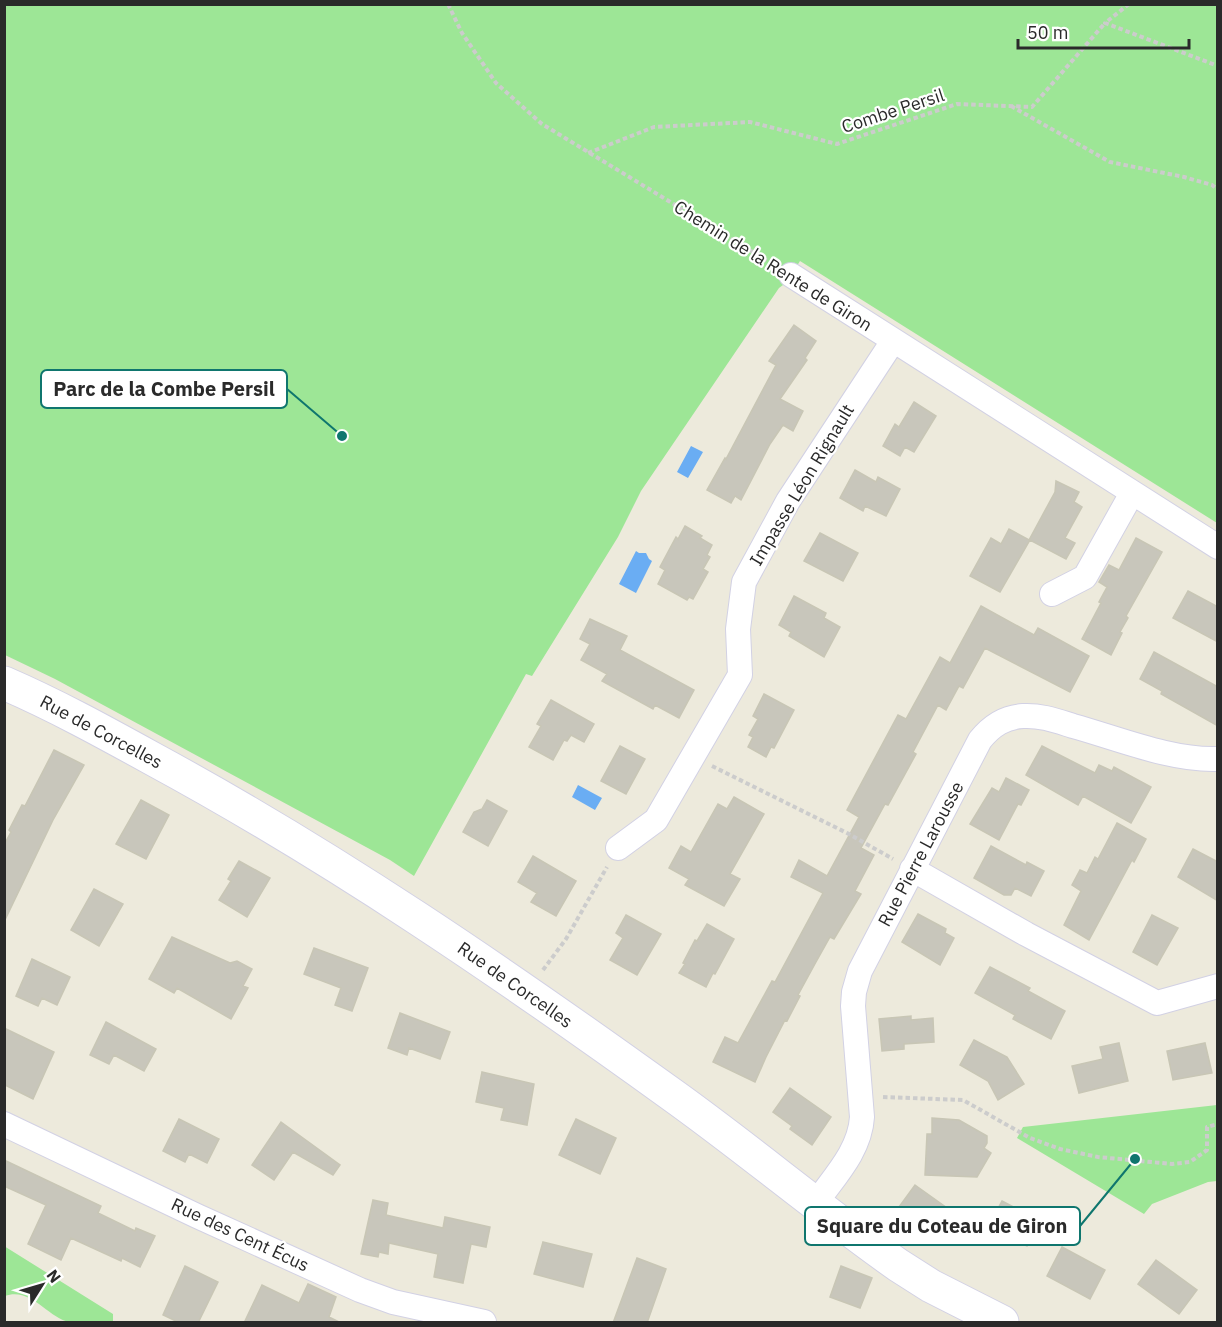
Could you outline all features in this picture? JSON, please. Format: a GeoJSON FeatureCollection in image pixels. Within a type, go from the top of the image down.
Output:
{"type":"FeatureCollection","features":[{"type":"Feature","properties":{"kind":"main road","name":"Rue de Corcelles"},"geometry":{"type":"LineString","coordinates":[[4,682],[99,729],[294,838],[526,993],[672,1095],[873,1248],[931,1286],[1002,1323]]}},
{"type":"Feature","properties":{"kind":"street","name":"Chemin de la Rente de Giron"},"geometry":{"type":"LineString","coordinates":[[791,275],[1218,547]]}},
{"type":"Feature","properties":{"kind":"street","name":"Impasse Léon Rignault"},"geometry":{"type":"LineString","coordinates":[[618,848],[656,820],[740,675],[738,629],[744,582],[788,501],[893,341]]}},
{"type":"Feature","properties":{"kind":"street"},"geometry":{"type":"LineString","coordinates":[[1052,594],[1085,577],[1132,493]]}},
{"type":"Feature","properties":{"kind":"street","name":"Rue Pierre Larousse"},"geometry":{"type":"LineString","coordinates":[[815,1204],[856,1143],[861,1131],[853,1006],[856,981],[980,740],[989,729],[1009,718],[1041,717],[1179,756],[1218,759]]}},
{"type":"Feature","properties":{"kind":"street"},"geometry":{"type":"LineString","coordinates":[[912,869],[1026,934],[1157,1003],[1218,986]]}},
{"type":"Feature","properties":{"kind":"street","name":"Rue des Cent Écus"},"geometry":{"type":"LineString","coordinates":[[4,1124],[197,1216],[360,1290],[393,1302],[484,1323]]}},
{"type":"Feature","properties":{"kind":"path","name":"Chemin de la Rente de Giron"},"geometry":{"type":"LineString","coordinates":[[448,4],[462,33],[496,83],[542,124],[791,275]]}},
{"type":"Feature","properties":{"kind":"path","name":"Combe Persil"},"geometry":{"type":"LineString","coordinates":[[588,153],[654,127],[750,122],[837,144],[957,104],[1032,107],[1105,23],[1130,4]]}},
{"type":"Feature","properties":{"kind":"path"},"geometry":{"type":"LineString","coordinates":[[1105,23],[1218,66]]}},
{"type":"Feature","properties":{"kind":"path"},"geometry":{"type":"LineString","coordinates":[[1010,106],[1110,162],[1184,177],[1212,185],[1218,190]]}},
{"type":"Feature","properties":{"kind":"path"},"geometry":{"type":"LineString","coordinates":[[693,756],[847,833],[912,869]]}},
{"type":"Feature","properties":{"kind":"path"},"geometry":{"type":"LineString","coordinates":[[526,993],[566,939],[618,848]]}},
{"type":"Feature","properties":{"kind":"path"},"geometry":{"type":"LineString","coordinates":[[860,1096],[963,1100],[1030,1138],[1060,1149],[1098,1157],[1172,1164],[1190,1162],[1207,1150],[1208,1127],[1218,1124]]}},
{"type":"Feature","properties":{"kind":"green space"},"geometry":{"type":"Polygon","coordinates":[[[5,5],[1217,5],[1217,523],[800,261],[787,282],[779,288],[641,491],[618,537],[532,676],[526,674],[414,876],[390,860],[55,679],[5,655],[5,5]]]}},
{"type":"Feature","properties":{"kind":"green space"},"geometry":{"type":"Polygon","coordinates":[[[1217,1105],[1217,1181],[1208,1182],[1152,1204],[1144,1214],[1017,1138],[1023,1127],[1217,1105]]]}},
{"type":"Feature","properties":{"kind":"green space"},"geometry":{"type":"Polygon","coordinates":[[[4,1246],[113,1314],[113,1322],[85,1324],[69,1322],[31,1299],[14,1294],[5,1296],[4,1246]]]}},
{"type":"Feature","properties":{"kind":"water"},"geometry":{"type":"Polygon","coordinates":[[[691,446],[703,452],[688,478],[677,472],[691,446]]]}},
{"type":"Feature","properties":{"kind":"water"},"geometry":{"type":"Polygon","coordinates":[[[636,551],[646,553],[652,561],[636,593],[619,584],[636,551]]]}},
{"type":"Feature","properties":{"kind":"water"},"geometry":{"type":"Polygon","coordinates":[[[578,785],[602,798],[595,810],[572,797],[578,785]]]}},
{"type":"Feature","properties":{"kind":"building"},"geometry":{"type":"Polygon","coordinates":[[[794,325],[816,341],[805,358],[807,360],[780,399],[803,411],[793,431],[783,425],[770,444],[741,500],[735,496],[731,503],[707,490],[776,365],[769,361],[794,325]]]}},
{"type":"Feature","properties":{"kind":"building"},"geometry":{"type":"Polygon","coordinates":[[[914,402],[936,416],[914,452],[905,447],[900,456],[883,446],[895,424],[899,427],[914,402]]]}},
{"type":"Feature","properties":{"kind":"building"},"geometry":{"type":"Polygon","coordinates":[[[855,470],[876,482],[878,477],[900,489],[886,516],[865,506],[863,511],[840,498],[855,470]]]}},
{"type":"Feature","properties":{"kind":"building"},"geometry":{"type":"Polygon","coordinates":[[[1056,481],[1079,492],[1074,502],[1082,507],[1065,538],[1075,543],[1066,559],[1030,540],[1000,592],[970,576],[991,538],[1001,544],[1009,529],[1029,540],[1055,492],[1056,481]]]}},
{"type":"Feature","properties":{"kind":"building"},"geometry":{"type":"Polygon","coordinates":[[[685,526],[712,545],[707,555],[710,557],[703,569],[708,572],[693,599],[689,597],[687,600],[658,584],[665,570],[660,567],[676,537],[678,539],[685,526]]]}},
{"type":"Feature","properties":{"kind":"building"},"geometry":{"type":"Polygon","coordinates":[[[820,533],[858,553],[843,581],[804,561],[820,533]]]}},
{"type":"Feature","properties":{"kind":"building"},"geometry":{"type":"Polygon","coordinates":[[[1136,538],[1162,552],[1126,616],[1128,618],[1111,655],[1082,639],[1107,587],[1099,582],[1109,565],[1119,570],[1136,538]]]}},
{"type":"Feature","properties":{"kind":"building"},"geometry":{"type":"Polygon","coordinates":[[[1188,591],[1218,607],[1218,642],[1173,618],[1188,591]]]}},
{"type":"Feature","properties":{"kind":"building"},"geometry":{"type":"Polygon","coordinates":[[[794,596],[826,613],[824,618],[840,627],[824,657],[789,636],[791,632],[779,625],[794,596]]]}},
{"type":"Feature","properties":{"kind":"building"},"geometry":{"type":"Polygon","coordinates":[[[981,606],[1034,635],[1038,628],[1089,656],[1070,692],[985,648],[963,688],[959,686],[946,710],[938,705],[913,752],[916,754],[861,848],[874,855],[855,891],[861,894],[834,939],[830,937],[798,995],[800,996],[787,1021],[785,1020],[755,1082],[713,1062],[725,1037],[738,1043],[772,981],[775,982],[823,893],[791,877],[799,860],[827,876],[859,817],[847,810],[898,715],[906,719],[940,657],[950,663],[981,606]]]}},
{"type":"Feature","properties":{"kind":"building"},"geometry":{"type":"Polygon","coordinates":[[[590,619],[627,636],[620,650],[694,690],[679,718],[655,705],[653,709],[602,681],[607,674],[581,660],[590,644],[580,639],[590,619]]]}},
{"type":"Feature","properties":{"kind":"building"},"geometry":{"type":"Polygon","coordinates":[[[1154,652],[1218,687],[1218,726],[1161,694],[1162,691],[1140,679],[1154,652]]]}},
{"type":"Feature","properties":{"kind":"building"},"geometry":{"type":"Polygon","coordinates":[[[764,694],[794,710],[774,748],[771,747],[766,757],[748,747],[753,737],[749,735],[758,719],[753,716],[764,694]]]}},
{"type":"Feature","properties":{"kind":"building"},"geometry":{"type":"Polygon","coordinates":[[[551,700],[594,724],[584,742],[571,735],[567,741],[564,740],[553,760],[529,747],[541,726],[537,724],[551,700]]]}},
{"type":"Feature","properties":{"kind":"building"},"geometry":{"type":"Polygon","coordinates":[[[620,746],[645,759],[626,794],[601,781],[620,746]]]}},
{"type":"Feature","properties":{"kind":"building"},"geometry":{"type":"Polygon","coordinates":[[[1042,746],[1095,773],[1099,765],[1112,771],[1114,767],[1151,787],[1131,823],[1083,796],[1078,805],[1026,775],[1042,746]]]}},
{"type":"Feature","properties":{"kind":"building"},"geometry":{"type":"Polygon","coordinates":[[[54,750],[84,765],[53,820],[4,922],[4,845],[22,805],[25,806],[54,750]]]}},
{"type":"Feature","properties":{"kind":"building"},"geometry":{"type":"Polygon","coordinates":[[[1006,778],[1029,790],[1021,805],[1018,804],[999,840],[970,824],[992,788],[999,792],[1006,778]]]}},
{"type":"Feature","properties":{"kind":"building"},"geometry":{"type":"Polygon","coordinates":[[[734,797],[764,814],[730,874],[740,879],[724,906],[685,885],[689,879],[669,868],[681,846],[691,852],[718,804],[727,809],[734,797]]]}},
{"type":"Feature","properties":{"kind":"building"},"geometry":{"type":"Polygon","coordinates":[[[141,800],[169,815],[146,859],[116,844],[141,800]]]}},
{"type":"Feature","properties":{"kind":"building"},"geometry":{"type":"Polygon","coordinates":[[[487,800],[507,811],[488,846],[463,832],[474,812],[482,809],[487,800]]]}},
{"type":"Feature","properties":{"kind":"building"},"geometry":{"type":"Polygon","coordinates":[[[1117,823],[1146,839],[1134,862],[1132,860],[1089,940],[1064,925],[1081,891],[1072,885],[1080,870],[1087,873],[1095,857],[1098,859],[1117,823]]]}},
{"type":"Feature","properties":{"kind":"building"},"geometry":{"type":"Polygon","coordinates":[[[991,846],[1026,865],[1027,862],[1044,871],[1031,896],[1015,888],[1011,895],[1004,895],[974,878],[991,846]]]}},
{"type":"Feature","properties":{"kind":"building"},"geometry":{"type":"Polygon","coordinates":[[[1193,849],[1218,862],[1218,901],[1178,877],[1193,849]]]}},
{"type":"Feature","properties":{"kind":"building"},"geometry":{"type":"Polygon","coordinates":[[[533,856],[576,881],[556,916],[531,902],[537,893],[518,882],[533,856]]]}},
{"type":"Feature","properties":{"kind":"building"},"geometry":{"type":"Polygon","coordinates":[[[239,861],[270,878],[247,917],[219,900],[231,881],[228,879],[239,861]]]}},
{"type":"Feature","properties":{"kind":"building"},"geometry":{"type":"Polygon","coordinates":[[[94,889],[123,904],[99,946],[71,930],[94,889]]]}},
{"type":"Feature","properties":{"kind":"building"},"geometry":{"type":"Polygon","coordinates":[[[918,914],[946,929],[945,933],[954,938],[940,965],[902,942],[918,914]]]}},
{"type":"Feature","properties":{"kind":"building"},"geometry":{"type":"Polygon","coordinates":[[[626,915],[661,934],[637,975],[610,960],[623,938],[616,933],[626,915]]]}},
{"type":"Feature","properties":{"kind":"building"},"geometry":{"type":"Polygon","coordinates":[[[1152,915],[1178,928],[1157,965],[1133,952],[1152,915]]]}},
{"type":"Feature","properties":{"kind":"building"},"geometry":{"type":"Polygon","coordinates":[[[707,924],[734,939],[706,987],[679,973],[695,940],[697,941],[707,924]]]}},
{"type":"Feature","properties":{"kind":"building"},"geometry":{"type":"Polygon","coordinates":[[[172,937],[230,963],[237,961],[252,969],[243,986],[248,988],[231,1019],[177,988],[174,993],[149,979],[172,937]]]}},
{"type":"Feature","properties":{"kind":"building"},"geometry":{"type":"Polygon","coordinates":[[[314,948],[368,968],[352,1011],[335,1005],[341,988],[304,974],[314,948]]]}},
{"type":"Feature","properties":{"kind":"building"},"geometry":{"type":"Polygon","coordinates":[[[32,959],[70,977],[57,1005],[42,998],[38,1006],[16,996],[32,959]]]}},
{"type":"Feature","properties":{"kind":"building"},"geometry":{"type":"Polygon","coordinates":[[[990,967],[1030,988],[1028,991],[1065,1011],[1051,1039],[1013,1019],[1015,1015],[975,993],[990,967]]]}},
{"type":"Feature","properties":{"kind":"building"},"geometry":{"type":"Polygon","coordinates":[[[400,1013],[450,1032],[440,1059],[409,1048],[407,1055],[388,1048],[400,1013]]]}},
{"type":"Feature","properties":{"kind":"building"},"geometry":{"type":"Polygon","coordinates":[[[911,1016],[911,1020],[933,1018],[934,1042],[904,1044],[904,1049],[882,1051],[879,1019],[911,1016]]]}},
{"type":"Feature","properties":{"kind":"building"},"geometry":{"type":"Polygon","coordinates":[[[106,1022],[156,1049],[144,1071],[114,1055],[109,1064],[90,1055],[106,1022]]]}},
{"type":"Feature","properties":{"kind":"building"},"geometry":{"type":"Polygon","coordinates":[[[4,1028],[54,1052],[33,1099],[5,1085],[4,1028]]]}},
{"type":"Feature","properties":{"kind":"building"},"geometry":{"type":"Polygon","coordinates":[[[974,1040],[1007,1057],[1024,1084],[998,1100],[988,1081],[960,1065],[974,1040]]]}},
{"type":"Feature","properties":{"kind":"building"},"geometry":{"type":"Polygon","coordinates":[[[1119,1043],[1128,1081],[1079,1093],[1072,1066],[1103,1059],[1100,1047],[1119,1043]]]}},
{"type":"Feature","properties":{"kind":"building"},"geometry":{"type":"Polygon","coordinates":[[[1205,1043],[1212,1073],[1173,1080],[1167,1051],[1205,1043]]]}},
{"type":"Feature","properties":{"kind":"building"},"geometry":{"type":"Polygon","coordinates":[[[482,1072],[534,1084],[527,1125],[501,1120],[504,1108],[476,1102],[482,1072]]]}},
{"type":"Feature","properties":{"kind":"building"},"geometry":{"type":"Polygon","coordinates":[[[790,1088],[831,1117],[812,1145],[790,1129],[792,1126],[773,1112],[790,1088]]]}},
{"type":"Feature","properties":{"kind":"building"},"geometry":{"type":"Polygon","coordinates":[[[932,1118],[959,1120],[987,1136],[984,1148],[991,1153],[977,1177],[925,1175],[927,1134],[932,1134],[932,1118]]]}},
{"type":"Feature","properties":{"kind":"building"},"geometry":{"type":"Polygon","coordinates":[[[179,1119],[219,1139],[207,1163],[189,1154],[185,1162],[163,1151],[179,1119]]]}},
{"type":"Feature","properties":{"kind":"building"},"geometry":{"type":"Polygon","coordinates":[[[576,1119],[616,1138],[600,1174],[559,1155],[576,1119]]]}},
{"type":"Feature","properties":{"kind":"building"},"geometry":{"type":"Polygon","coordinates":[[[281,1122],[340,1165],[333,1175],[293,1152],[274,1180],[252,1165],[281,1122]]]}},
{"type":"Feature","properties":{"kind":"building"},"geometry":{"type":"Polygon","coordinates":[[[4,1160],[101,1206],[98,1213],[135,1231],[136,1228],[155,1236],[140,1267],[122,1258],[121,1261],[71,1238],[61,1260],[28,1244],[46,1205],[4,1186],[4,1160]]]}},
{"type":"Feature","properties":{"kind":"building"},"geometry":{"type":"Polygon","coordinates":[[[915,1185],[954,1213],[936,1239],[896,1211],[915,1185]]]}},
{"type":"Feature","properties":{"kind":"building"},"geometry":{"type":"Polygon","coordinates":[[[373,1200],[388,1203],[386,1215],[443,1228],[445,1217],[490,1227],[486,1247],[471,1244],[463,1283],[434,1277],[438,1254],[389,1243],[388,1254],[379,1252],[378,1257],[361,1254],[373,1200]]]}},
{"type":"Feature","properties":{"kind":"building"},"geometry":{"type":"Polygon","coordinates":[[[1002,1201],[1040,1221],[1027,1246],[1006,1236],[1003,1241],[986,1231],[1002,1201]]]}},
{"type":"Feature","properties":{"kind":"building"},"geometry":{"type":"Polygon","coordinates":[[[543,1242],[592,1254],[583,1287],[534,1274],[543,1242]]]}},
{"type":"Feature","properties":{"kind":"building"},"geometry":{"type":"Polygon","coordinates":[[[1062,1247],[1105,1270],[1090,1299],[1047,1276],[1062,1247]]]}},
{"type":"Feature","properties":{"kind":"building"},"geometry":{"type":"Polygon","coordinates":[[[637,1258],[666,1269],[647,1323],[613,1323],[637,1258]]]}},
{"type":"Feature","properties":{"kind":"building"},"geometry":{"type":"Polygon","coordinates":[[[1156,1260],[1197,1290],[1179,1314],[1138,1284],[1156,1260]]]}},
{"type":"Feature","properties":{"kind":"building"},"geometry":{"type":"Polygon","coordinates":[[[185,1266],[218,1282],[198,1323],[180,1323],[163,1315],[185,1266]]]}},
{"type":"Feature","properties":{"kind":"building"},"geometry":{"type":"Polygon","coordinates":[[[841,1266],[872,1278],[860,1308],[830,1297],[841,1266]]]}},
{"type":"Feature","properties":{"kind":"building"},"geometry":{"type":"Polygon","coordinates":[[[308,1284],[336,1297],[329,1317],[341,1323],[244,1323],[262,1285],[299,1303],[308,1284]]]}},
{"type":"Feature","properties":{"kind":"place","name":"Parc de la Combe Persil"},"geometry":{"type":"Point","coordinates":[342,436]}},
{"type":"Feature","properties":{"kind":"place","name":"Square du Coteau de Giron"},"geometry":{"type":"Point","coordinates":[1135,1159]}}]}
